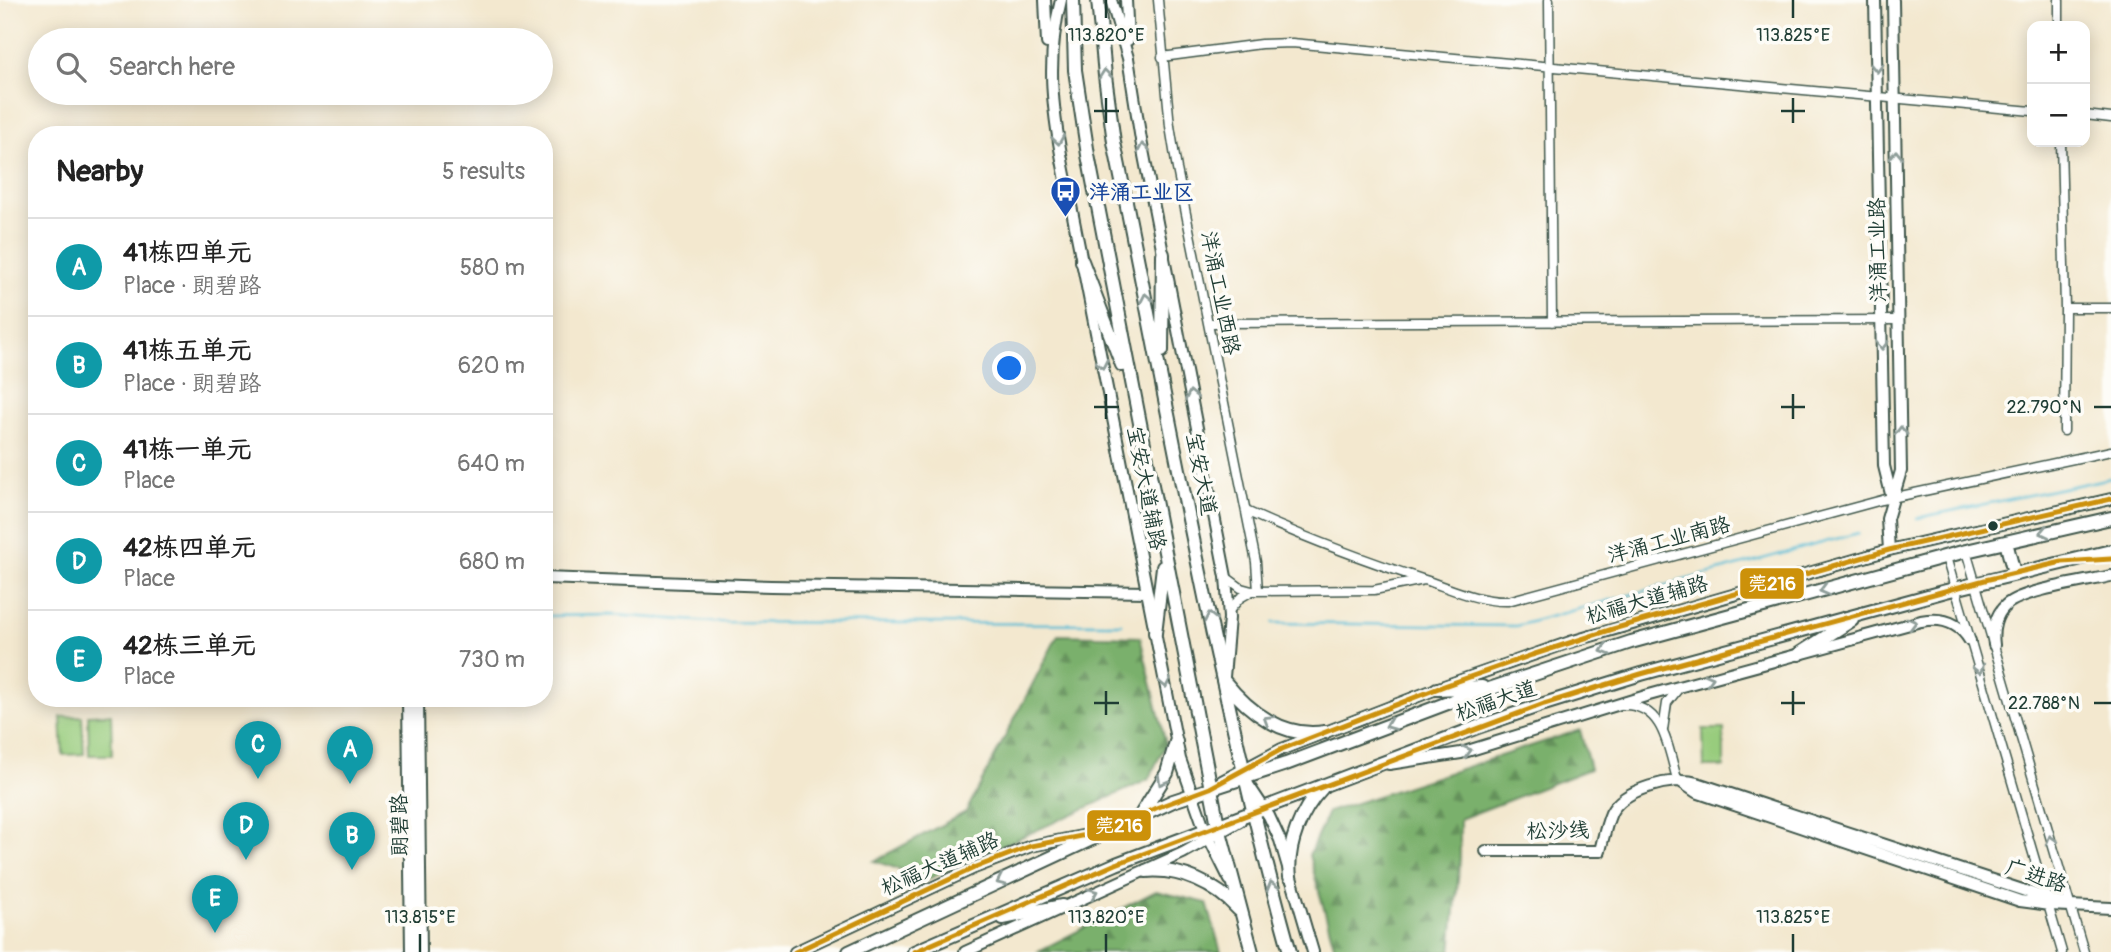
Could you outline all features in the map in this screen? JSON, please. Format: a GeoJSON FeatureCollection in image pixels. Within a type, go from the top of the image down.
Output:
{"type":"FeatureCollection","features":[{"type":"Feature","properties":{"kind":"main road"},"geometry":{"type":"LineString","coordinates":[[1045,0],[1050,74]]}},
{"type":"Feature","properties":{"kind":"main road","name":"宝安大道辅路"},"geometry":{"type":"LineString","coordinates":[[1060,0],[1050,74],[1059,145],[1176,742],[1191,794],[1213,832]]}},
{"type":"Feature","properties":{"kind":"main road"},"geometry":{"type":"LineString","coordinates":[[1073,0],[1074,48],[1081,111],[1210,788],[1213,832],[1235,891],[1250,948]]}},
{"type":"Feature","properties":{"kind":"main road","name":"宝安大道"},"geometry":{"type":"LineString","coordinates":[[1098,0],[1112,131],[1243,773],[1258,810],[1290,952]]}},
{"type":"Feature","properties":{"kind":"main road"},"geometry":{"type":"LineString","coordinates":[[1111,0],[1131,74]]}},
{"type":"Feature","properties":{"kind":"main road"},"geometry":{"type":"LineString","coordinates":[[1126,0],[1131,74],[1141,140],[1226,577],[1229,611],[1223,680],[1249,707],[1276,725],[1296,732],[1325,732]]}},
{"type":"Feature","properties":{"kind":"main road","name":"洋涌工业路"},"geometry":{"type":"LineString","coordinates":[[1875,0],[1884,466],[1892,498]]}},
{"type":"Feature","properties":{"kind":"main road","name":"洋涌工业路"},"geometry":{"type":"LineString","coordinates":[[1889,550],[1887,519],[1901,471],[1893,0]]}},
{"type":"Feature","properties":{"kind":"main road"},"geometry":{"type":"LineString","coordinates":[[1163,254],[1162,358],[1165,390]]}},
{"type":"Feature","properties":{"kind":"main road"},"geometry":{"type":"LineString","coordinates":[[1082,261],[1135,399]]}},
{"type":"Feature","properties":{"kind":"main road","name":"松福大道辅路"},"geometry":{"type":"LineString","coordinates":[[1243,773],[1271,754],[1325,732],[1437,689],[1613,629],[1889,550],[2111,499]]}},
{"type":"Feature","properties":{"kind":"main road","name":"松福大道"},"geometry":{"type":"LineString","coordinates":[[849,952],[1139,816],[1243,773],[1286,764],[1453,701],[1631,642],[1966,551],[2111,518]]}},
{"type":"Feature","properties":{"kind":"main road"},"geometry":{"type":"LineString","coordinates":[[2006,542],[2014,573]]}},
{"type":"Feature","properties":{"kind":"main road"},"geometry":{"type":"LineString","coordinates":[[1155,633],[1164,549]]}},
{"type":"Feature","properties":{"kind":"main road","name":"松福大道"},"geometry":{"type":"LineString","coordinates":[[914,952],[1116,864],[1213,832],[1258,810],[1475,728],[1587,691],[1864,613],[2014,573],[2111,551]]}},
{"type":"Feature","properties":{"kind":"main road"},"geometry":{"type":"LineString","coordinates":[[2062,562],[2111,559]]}},
{"type":"Feature","properties":{"kind":"main road"},"geometry":{"type":"LineString","coordinates":[[1994,645],[1993,634],[1998,617],[2015,598],[2111,576]]}},
{"type":"Feature","properties":{"kind":"main road"},"geometry":{"type":"LineString","coordinates":[[553,578],[771,586],[1147,592]]}},
{"type":"Feature","properties":{"kind":"main road"},"geometry":{"type":"LineString","coordinates":[[1799,654],[1864,613]]}},
{"type":"Feature","properties":{"kind":"main road"},"geometry":{"type":"LineString","coordinates":[[1376,765],[1461,753],[1617,705],[1927,620],[1953,623],[1963,630],[1970,641]]}},
{"type":"Feature","properties":{"kind":"main road"},"geometry":{"type":"LineString","coordinates":[[1437,689],[1503,684]]}},
{"type":"Feature","properties":{"kind":"main road","name":"朗碧路"},"geometry":{"type":"LineString","coordinates":[[408,707],[411,952]]}},
{"type":"Feature","properties":{"kind":"main road","name":"朗碧路"},"geometry":{"type":"LineString","coordinates":[[418,707],[421,952]]}},
{"type":"Feature","properties":{"kind":"main road"},"geometry":{"type":"LineString","coordinates":[[1139,816],[1167,773],[1176,742]]}},
{"type":"Feature","properties":{"kind":"main road","name":"广进路"},"geometry":{"type":"LineString","coordinates":[[1677,779],[1697,783],[2048,902],[2111,908]]}},
{"type":"Feature","properties":{"kind":"main road","name":"松沙线"},"geometry":{"type":"LineString","coordinates":[[1486,851],[1600,851],[1612,811],[1634,792],[1677,779]]}},
{"type":"Feature","properties":{"kind":"main road"},"geometry":{"type":"LineString","coordinates":[[1290,877],[1290,858],[1296,832],[1308,807],[1327,785]]}},
{"type":"Feature","properties":{"kind":"main road"},"geometry":{"type":"LineString","coordinates":[[1258,810],[1280,840],[1313,952]]}},
{"type":"Feature","properties":{"kind":"main road","name":"松福大道辅路"},"geometry":{"type":"LineString","coordinates":[[795,952],[974,868],[1031,846],[1107,831]]}},
{"type":"Feature","properties":{"kind":"main road"},"geometry":{"type":"LineString","coordinates":[[965,952],[1146,870],[1213,832]]}},
{"type":"Feature","properties":{"kind":"main road"},"geometry":{"type":"LineString","coordinates":[[1146,870],[1174,872],[1199,881],[1227,898],[1241,913]]}},
{"type":"Feature","properties":{"kind":"main road"},"geometry":{"type":"LineString","coordinates":[[978,923],[1062,906]]}},
{"type":"Feature","properties":{"kind":"street","name":"洋涌工业西路"},"geometry":{"type":"LineString","coordinates":[[1158,0],[1177,169],[1256,562],[1255,592]]}},
{"type":"Feature","properties":{"kind":"street"},"geometry":{"type":"LineString","coordinates":[[1549,0],[1552,322]]}},
{"type":"Feature","properties":{"kind":"street"},"geometry":{"type":"LineString","coordinates":[[2059,0],[2059,21]]}},
{"type":"Feature","properties":{"kind":"street"},"geometry":{"type":"LineString","coordinates":[[1163,57],[1282,43],[2027,111]]}},
{"type":"Feature","properties":{"kind":"street"},"geometry":{"type":"LineString","coordinates":[[2090,116],[2111,118]]}},
{"type":"Feature","properties":{"kind":"street"},"geometry":{"type":"LineString","coordinates":[[2061,147],[2065,308],[2064,431]]}},
{"type":"Feature","properties":{"kind":"street"},"geometry":{"type":"LineString","coordinates":[[2065,308],[2111,307]]}},
{"type":"Feature","properties":{"kind":"street"},"geometry":{"type":"LineString","coordinates":[[1208,323],[1899,320]]}},
{"type":"Feature","properties":{"kind":"street","name":"洋涌工业南路"},"geometry":{"type":"LineString","coordinates":[[1246,511],[1331,548],[1424,580],[1483,599],[1516,600],[1892,498],[2111,451]]}},
{"type":"Feature","properties":{"kind":"street"},"geometry":{"type":"LineString","coordinates":[[1966,551],[2084,952]]}},
{"type":"Feature","properties":{"kind":"street"},"geometry":{"type":"LineString","coordinates":[[1946,557],[2063,952]]}},
{"type":"Feature","properties":{"kind":"street"},"geometry":{"type":"LineString","coordinates":[[1226,577],[1241,588],[1255,592],[1374,590],[1424,580]]}},
{"type":"Feature","properties":{"kind":"street"},"geometry":{"type":"LineString","coordinates":[[1229,611],[1236,601],[1255,592]]}},
{"type":"Feature","properties":{"kind":"street"},"geometry":{"type":"LineString","coordinates":[[1677,779],[1663,730],[1667,703],[1681,687]]}},
{"type":"Feature","properties":{"kind":"street"},"geometry":{"type":"LineString","coordinates":[[1617,705],[1643,708],[1663,730]]}},
{"type":"Feature","properties":{"kind":"green space"},"geometry":{"type":"Polygon","coordinates":[[[1058,635],[1140,637],[1166,744],[1148,780],[929,879],[874,861],[966,812],[1058,635]]]}},
{"type":"Feature","properties":{"kind":"green space"},"geometry":{"type":"Polygon","coordinates":[[[111,714],[112,755],[89,755],[88,715],[111,714]]]}},
{"type":"Feature","properties":{"kind":"green space"},"geometry":{"type":"Polygon","coordinates":[[[82,716],[84,754],[63,755],[61,717],[82,716]]]}},
{"type":"Feature","properties":{"kind":"green space"},"geometry":{"type":"Polygon","coordinates":[[[1703,729],[1724,729],[1724,767],[1704,767],[1703,729]]]}},
{"type":"Feature","properties":{"kind":"green space"},"geometry":{"type":"Polygon","coordinates":[[[1580,730],[1590,769],[1460,819],[1460,859],[1451,952],[1336,952],[1309,855],[1328,812],[1580,730]]]}},
{"type":"Feature","properties":{"kind":"green space"},"geometry":{"type":"Polygon","coordinates":[[[1156,891],[1207,903],[1221,952],[1037,952],[1156,891]]]}},
{"type":"Feature","properties":{"kind":"waterway"},"geometry":{"type":"LineString","coordinates":[[1917,518],[2111,478]]}},
{"type":"Feature","properties":{"kind":"waterway"},"geometry":{"type":"LineString","coordinates":[[1273,623],[1516,626],[1858,533]]}},
{"type":"Feature","properties":{"kind":"waterway"},"geometry":{"type":"LineString","coordinates":[[553,616],[613,615],[712,622],[1122,624]]}},
{"type":"Feature","properties":{"kind":"transit line","name":"莞216"},"geometry":{"type":"LineString","coordinates":[[795,952],[974,868],[1031,846],[1107,831],[1156,808],[1210,788],[1282,749],[1532,655],[1889,550],[2111,499]]}},
{"type":"Feature","properties":{"kind":"transit line","name":"莞216"},"geometry":{"type":"LineString","coordinates":[[914,952],[1116,864],[1544,704],[1641,674],[1985,580],[2062,562],[2111,559]]}},
{"type":"Feature","properties":{"kind":"place","name":"洋涌工业区"},"geometry":{"type":"Point","coordinates":[1066,219]}},
{"type":"Feature","properties":{"kind":"place","name":"41栋一单元"},"geometry":{"type":"Point","coordinates":[258,779]}},
{"type":"Feature","properties":{"kind":"place","name":"41栋四单元"},"geometry":{"type":"Point","coordinates":[350,784]}},
{"type":"Feature","properties":{"kind":"place","name":"42栋四单元"},"geometry":{"type":"Point","coordinates":[246,860]}},
{"type":"Feature","properties":{"kind":"place","name":"41栋五单元"},"geometry":{"type":"Point","coordinates":[352,870]}},
{"type":"Feature","properties":{"kind":"place","name":"42栋三单元"},"geometry":{"type":"Point","coordinates":[215,933]}}]}
